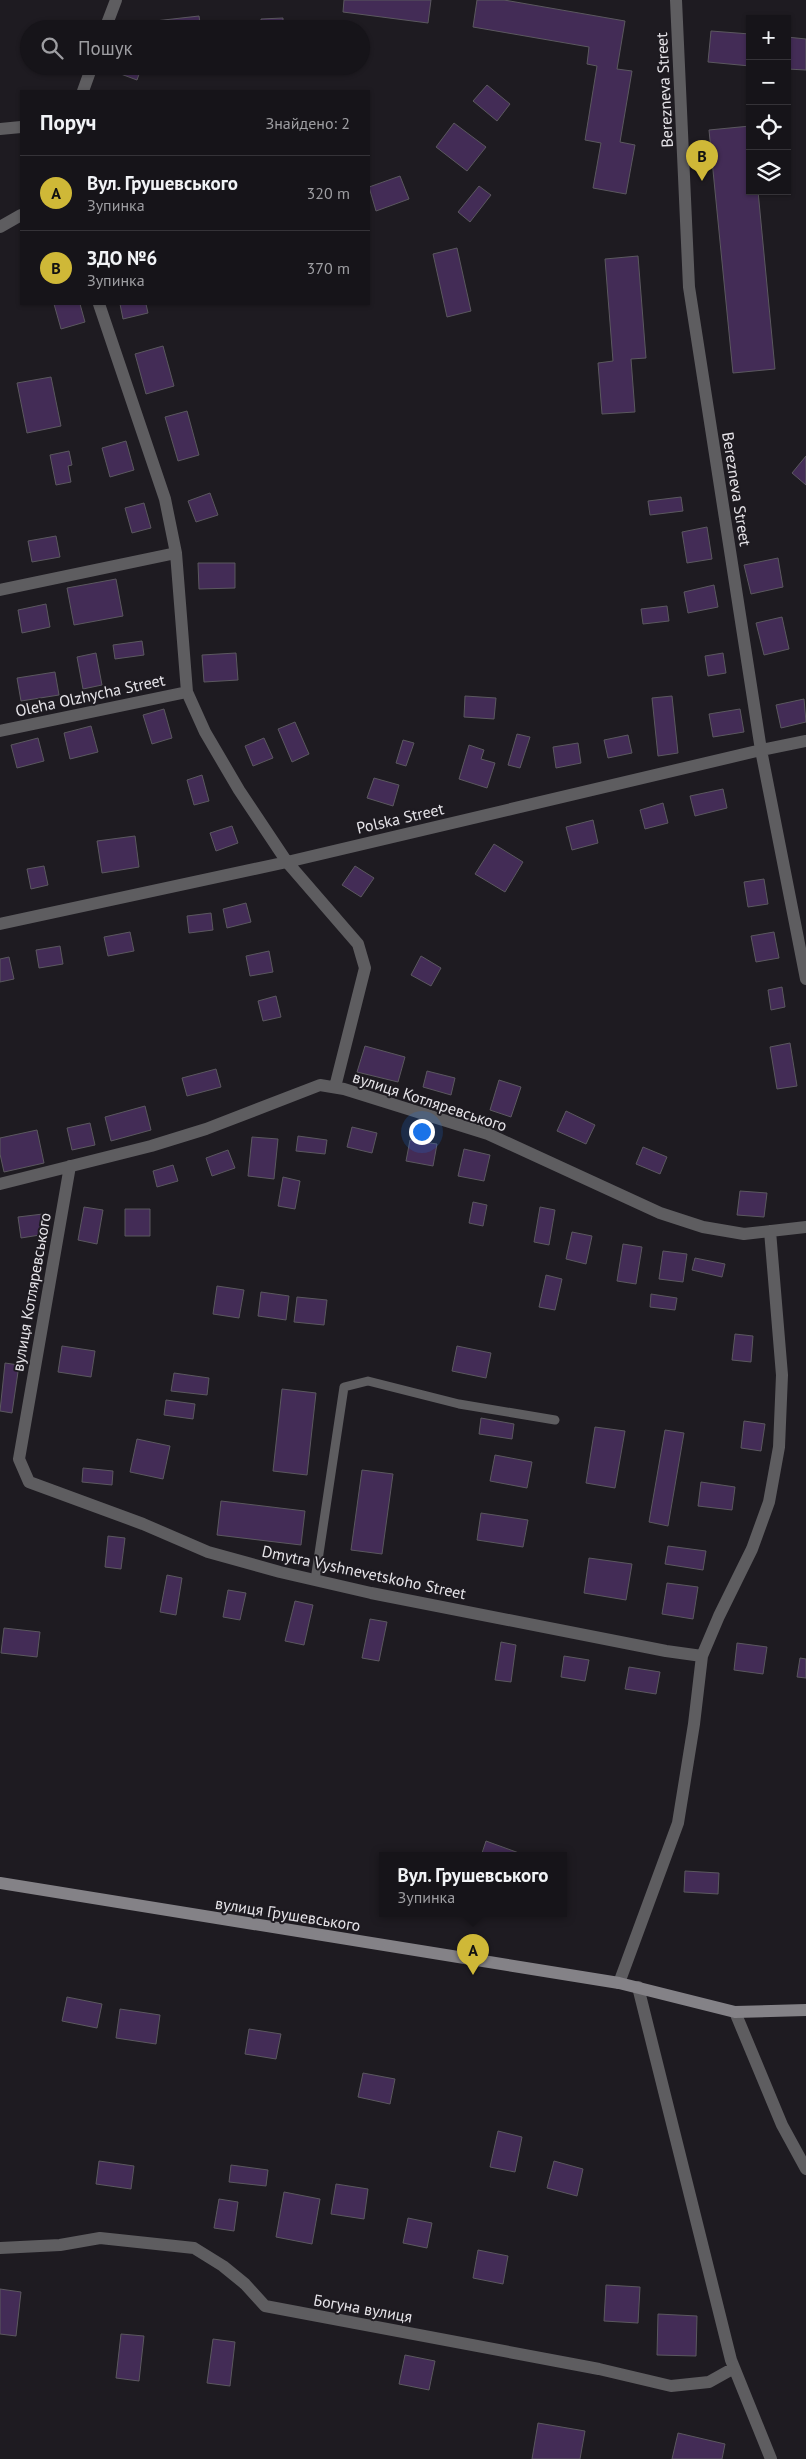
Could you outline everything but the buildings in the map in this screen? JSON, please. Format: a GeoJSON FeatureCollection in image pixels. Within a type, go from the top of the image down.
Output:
{"type":"FeatureCollection","features":[{"type":"Feature","properties":{"kind":"main road","name":"вулиця Грушевського"},"geometry":{"type":"LineString","coordinates":[[0,1883],[618,1983],[735,2012],[806,2010]]}},
{"type":"Feature","properties":{"kind":"street"},"geometry":{"type":"LineString","coordinates":[[108,20],[116,0]]}},
{"type":"Feature","properties":{"kind":"street","name":"Berezneva Street"},"geometry":{"type":"LineString","coordinates":[[676,0],[689,287],[761,750],[806,979]]}},
{"type":"Feature","properties":{"kind":"street"},"geometry":{"type":"LineString","coordinates":[[83,90],[89,75]]}},
{"type":"Feature","properties":{"kind":"street"},"geometry":{"type":"LineString","coordinates":[[0,129],[20,127]]}},
{"type":"Feature","properties":{"kind":"street"},"geometry":{"type":"LineString","coordinates":[[0,227],[20,216]]}},
{"type":"Feature","properties":{"kind":"street"},"geometry":{"type":"LineString","coordinates":[[99,305],[165,499],[176,553],[186,692],[205,732],[234,782],[287,862],[358,944],[365,968],[335,1087]]}},
{"type":"Feature","properties":{"kind":"street"},"geometry":{"type":"LineString","coordinates":[[0,590],[176,553]]}},
{"type":"Feature","properties":{"kind":"street","name":"Oleha Olzhycha Street"},"geometry":{"type":"LineString","coordinates":[[0,731],[186,692]]}},
{"type":"Feature","properties":{"kind":"street","name":"Polska Street"},"geometry":{"type":"LineString","coordinates":[[0,924],[287,862],[806,741]]}},
{"type":"Feature","properties":{"kind":"street","name":"вулиця Котляревського"},"geometry":{"type":"LineString","coordinates":[[0,1184],[151,1146],[206,1129],[320,1085],[335,1087],[488,1134],[667,1215],[703,1227],[744,1234],[806,1227]]}},
{"type":"Feature","properties":{"kind":"street","name":"вулиця Котляревського"},"geometry":{"type":"LineString","coordinates":[[28,1482],[19,1459],[70,1166]]}},
{"type":"Feature","properties":{"kind":"street"},"geometry":{"type":"LineString","coordinates":[[618,1983],[678,1823],[694,1724],[702,1656],[719,1616],[752,1549],[769,1502],[779,1446],[782,1375],[770,1231]]}},
{"type":"Feature","properties":{"kind":"street","name":"Dmytra Vyshnevetskoho Street"},"geometry":{"type":"LineString","coordinates":[[28,1482],[143,1524],[208,1552],[315,1580],[666,1651],[702,1656]]}},
{"type":"Feature","properties":{"kind":"street"},"geometry":{"type":"LineString","coordinates":[[638,1987],[734,2368],[772,2459]]}},
{"type":"Feature","properties":{"kind":"street"},"geometry":{"type":"LineString","coordinates":[[735,2012],[782,2125],[806,2169]]}},
{"type":"Feature","properties":{"kind":"street","name":"Богуна вулиця"},"geometry":{"type":"LineString","coordinates":[[0,2248],[60,2245],[100,2238],[194,2248],[223,2266],[245,2284],[265,2306],[598,2369],[671,2386],[709,2382],[734,2368]]}},
{"type":"Feature","properties":{"kind":"lane"},"geometry":{"type":"LineString","coordinates":[[315,1580],[344,1387],[368,1381],[458,1404],[555,1420]]}},
{"type":"Feature","properties":{"kind":"place","name":"ЗДО №6"},"geometry":{"type":"Point","coordinates":[702,181]}},
{"type":"Feature","properties":{"kind":"place","name":"Вул. Грушевського"},"geometry":{"type":"Point","coordinates":[473,1975]}}]}
